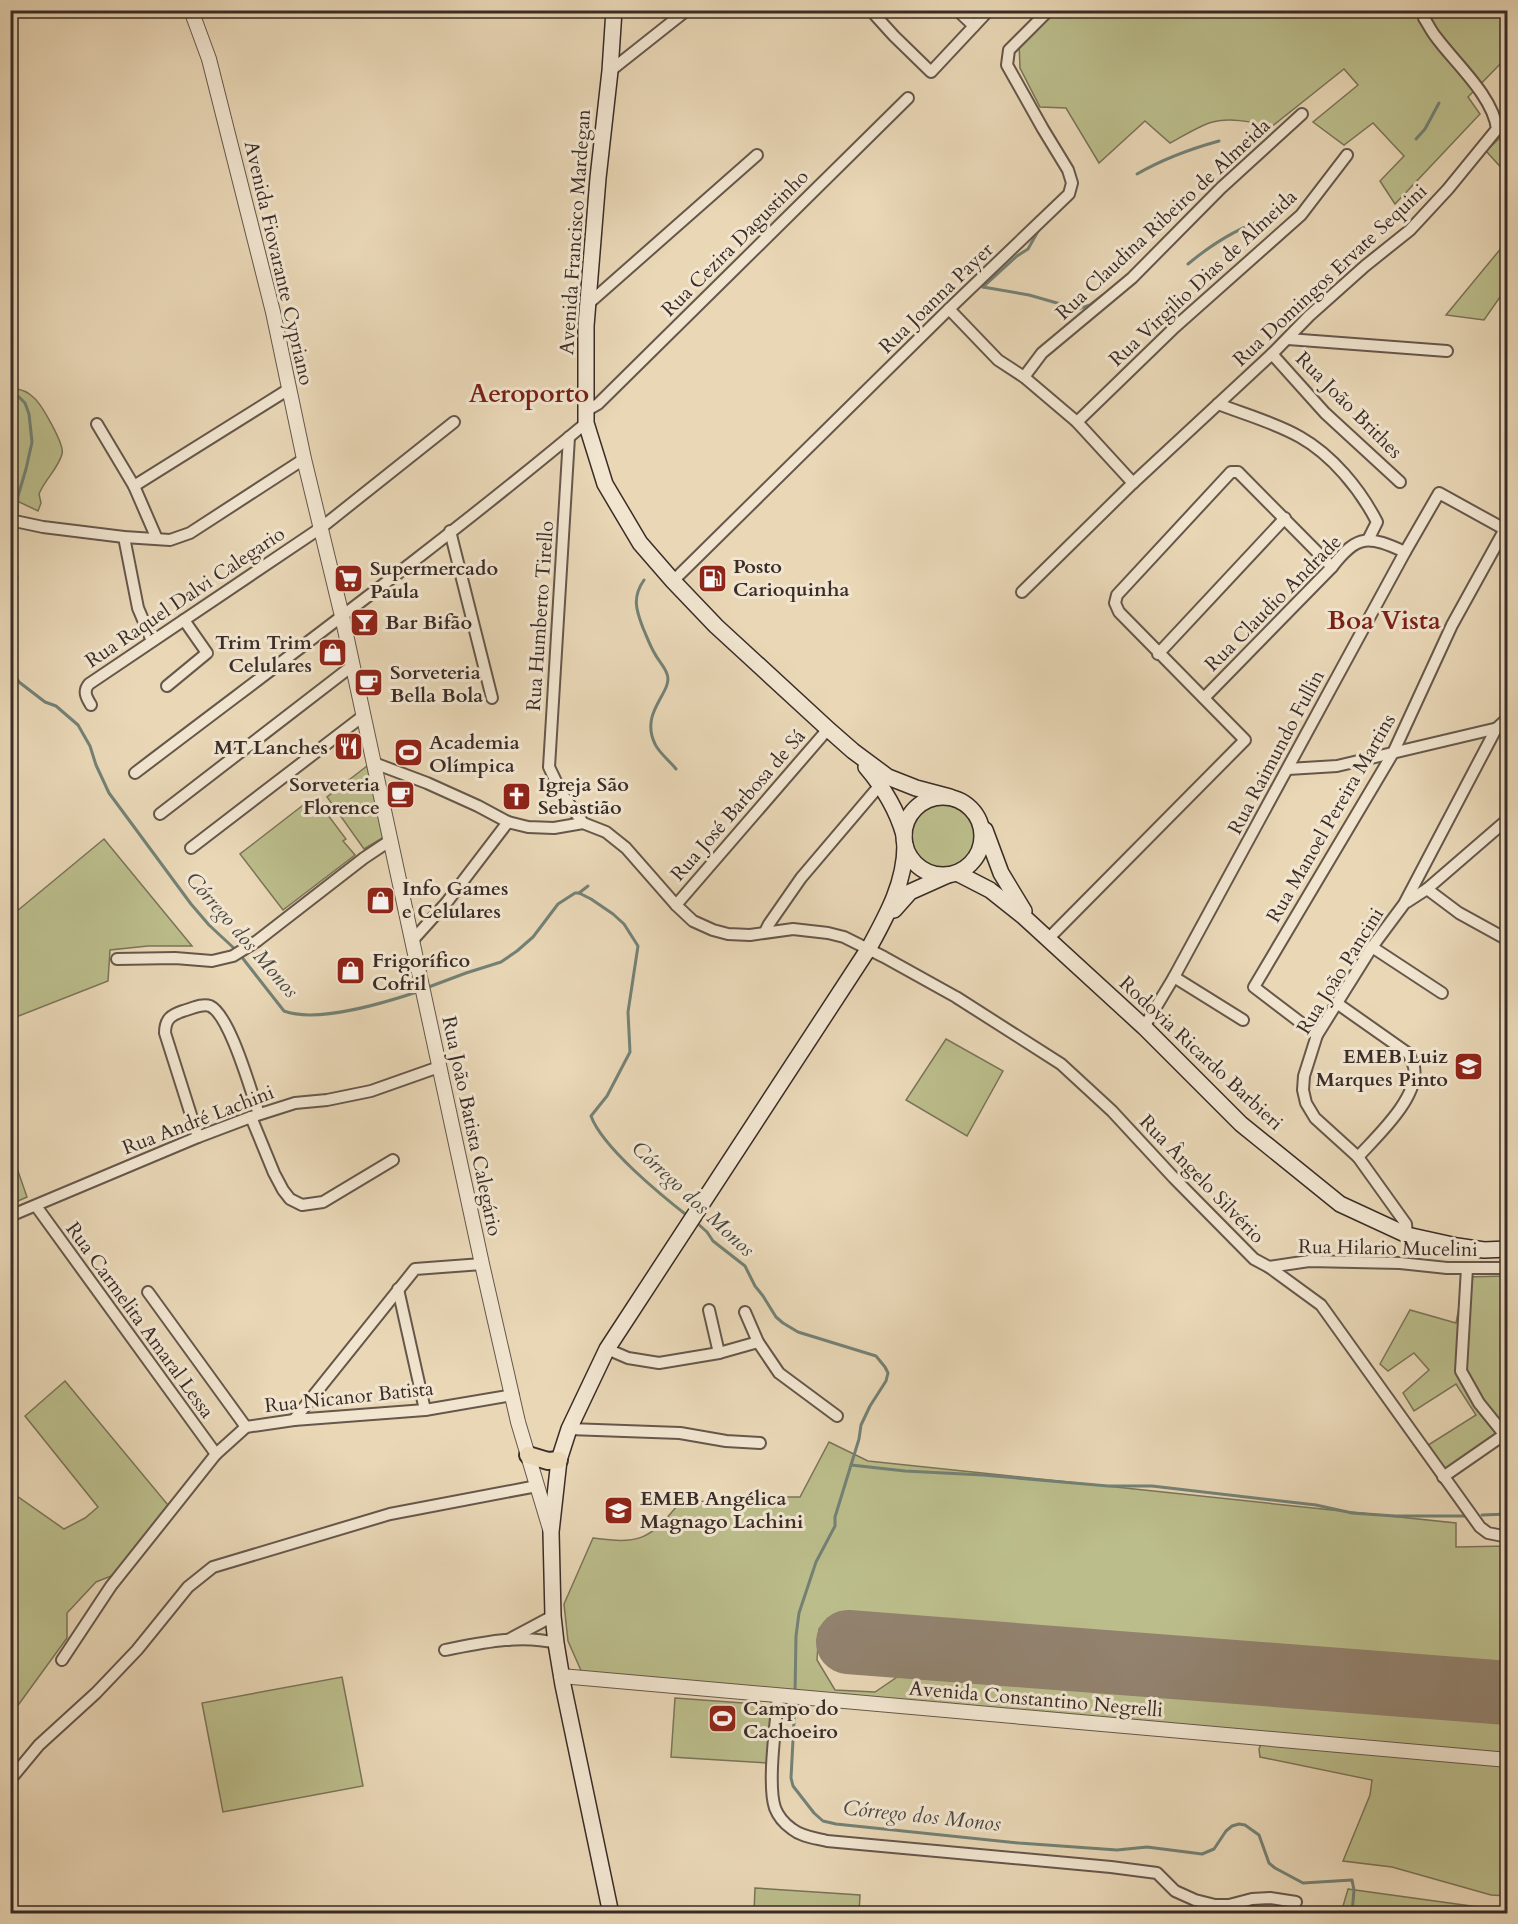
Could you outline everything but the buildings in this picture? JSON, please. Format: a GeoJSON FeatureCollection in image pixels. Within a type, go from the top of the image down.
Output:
{"type":"FeatureCollection","features":[{"type":"Feature","properties":{"kind":"main road","name":"Avenida Francisco Mardegan"},"geometry":{"type":"LineString","coordinates":[[614,10],[588,304],[586,417],[605,484],[640,543],[673,581],[716,626],[828,729],[888,777],[916,788],[950,797]]}},
{"type":"Feature","properties":{"kind":"main road","name":"Avenida Francisco Mardegan"},"geometry":{"type":"LineString","coordinates":[[853,751],[880,785],[898,819],[905,841]]}},
{"type":"Feature","properties":{"kind":"main road"},"geometry":{"type":"LineString","coordinates":[[611,1914],[556,1643],[551,1532],[560,1460],[569,1429],[607,1348],[869,948],[900,883],[905,859],[907,822],[910,815],[921,804],[935,798],[950,797],[964,803],[976,813],[983,834],[978,855],[969,866],[910,892],[882,924]]}},
{"type":"Feature","properties":{"kind":"main road"},"geometry":{"type":"LineString","coordinates":[[979,820],[986,831],[1005,882],[1044,935]]}},
{"type":"Feature","properties":{"kind":"main road"},"geometry":{"type":"LineString","coordinates":[[905,841],[911,858],[922,868],[935,874],[953,874],[990,890],[1044,935]]}},
{"type":"Feature","properties":{"kind":"main road","name":"Rodovia Ricardo Barbieri"},"geometry":{"type":"LineString","coordinates":[[1044,935],[1144,1027],[1241,1124],[1340,1204],[1407,1235],[1475,1249],[1508,1250]]}},
{"type":"Feature","properties":{"kind":"main road"},"geometry":{"type":"LineString","coordinates":[[528,1455],[548,1461],[560,1460]]}},
{"type":"Feature","properties":{"kind":"street","name":"Avenida Fiovarante Cypriano"},"geometry":{"type":"LineString","coordinates":[[192,10],[212,71],[276,324],[304,459],[322,527]]}},
{"type":"Feature","properties":{"kind":"street"},"geometry":{"type":"LineString","coordinates":[[610,71],[687,10]]}},
{"type":"Feature","properties":{"kind":"street"},"geometry":{"type":"LineString","coordinates":[[874,10],[894,36],[931,72],[989,10]]}},
{"type":"Feature","properties":{"kind":"street"},"geometry":{"type":"LineString","coordinates":[[957,10],[975,26]]}},
{"type":"Feature","properties":{"kind":"street","name":"Rua Joanna Payer"},"geometry":{"type":"LineString","coordinates":[[673,581],[1069,194],[1072,183],[1068,170],[1007,65],[1010,50],[1049,10]]}},
{"type":"Feature","properties":{"kind":"street","name":"Rua Domingos Ervate Sequini"},"geometry":{"type":"LineString","coordinates":[[1022,592],[1133,483],[1288,339],[1309,316],[1419,222],[1488,143],[1497,129],[1496,120],[1462,66],[1436,37],[1424,18]]}},
{"type":"Feature","properties":{"kind":"street","name":"Rua Cezira Dagustinho"},"geometry":{"type":"LineString","coordinates":[[135,773],[342,616],[569,436],[598,404],[908,98]]}},
{"type":"Feature","properties":{"kind":"street","name":"Rua Claudina Ribeiro de Almeida"},"geometry":{"type":"LineString","coordinates":[[1024,377],[1042,353],[1132,278],[1221,188],[1302,114]]}},
{"type":"Feature","properties":{"kind":"street"},"geometry":{"type":"LineString","coordinates":[[588,304],[757,155]]}},
{"type":"Feature","properties":{"kind":"street","name":"Rua Virgilio Dias de Almeida"},"geometry":{"type":"LineString","coordinates":[[1077,422],[1175,327],[1301,215],[1347,155]]}},
{"type":"Feature","properties":{"kind":"street"},"geometry":{"type":"LineString","coordinates":[[949,309],[998,360],[1024,377],[1077,422],[1133,483]]}},
{"type":"Feature","properties":{"kind":"street"},"geometry":{"type":"LineString","coordinates":[[1288,339],[1447,351]]}},
{"type":"Feature","properties":{"kind":"street","name":"Rua João Brithes"},"geometry":{"type":"LineString","coordinates":[[1272,354],[1325,412],[1400,482]]}},
{"type":"Feature","properties":{"kind":"street"},"geometry":{"type":"LineString","coordinates":[[134,486],[289,389]]}},
{"type":"Feature","properties":{"kind":"street"},"geometry":{"type":"LineString","coordinates":[[1218,404],[1299,436],[1324,453],[1353,485],[1377,522],[1368,540]]}},
{"type":"Feature","properties":{"kind":"street","name":"Rua Raquel Dalvi Calegario"},"geometry":{"type":"LineString","coordinates":[[91,705],[86,697],[86,688],[89,684],[322,527],[454,422]]}},
{"type":"Feature","properties":{"kind":"street"},"geometry":{"type":"LineString","coordinates":[[97,424],[134,486],[157,539]]}},
{"type":"Feature","properties":{"kind":"street","name":"Rua Humberto Tirello"},"geometry":{"type":"LineString","coordinates":[[569,436],[549,767],[562,794],[583,823]]}},
{"type":"Feature","properties":{"kind":"street"},"geometry":{"type":"LineString","coordinates":[[15,521],[124,537],[179,538],[304,459]]}},
{"type":"Feature","properties":{"kind":"street"},"geometry":{"type":"LineString","coordinates":[[1044,935],[1245,740],[1119,612],[1115,603],[1117,595],[1231,472],[1238,472],[1332,567]]}},
{"type":"Feature","properties":{"kind":"street","name":"Rua Raimundo Fullin"},"geometry":{"type":"LineString","coordinates":[[1144,1027],[1174,978],[1438,493],[1506,530]]}},
{"type":"Feature","properties":{"kind":"street"},"geometry":{"type":"LineString","coordinates":[[1158,654],[1285,518]]}},
{"type":"Feature","properties":{"kind":"street","name":"Rua João Batista Calegário"},"geometry":{"type":"LineString","coordinates":[[322,527],[518,1422],[551,1532]]}},
{"type":"Feature","properties":{"kind":"street","name":"Rua Manoel Pereira Martins"},"geometry":{"type":"LineString","coordinates":[[1317,1035],[1254,987],[1393,753],[1452,625],[1506,530]]}},
{"type":"Feature","properties":{"kind":"street"},"geometry":{"type":"LineString","coordinates":[[450,531],[492,698]]}},
{"type":"Feature","properties":{"kind":"street"},"geometry":{"type":"LineString","coordinates":[[124,537],[138,608],[153,641]]}},
{"type":"Feature","properties":{"kind":"street","name":"Rua Claudio Andrade"},"geometry":{"type":"LineString","coordinates":[[1204,698],[1355,543],[1378,540],[1405,552]]}},
{"type":"Feature","properties":{"kind":"street"},"geometry":{"type":"LineString","coordinates":[[167,686],[207,653],[184,620]]}},
{"type":"Feature","properties":{"kind":"street"},"geometry":{"type":"LineString","coordinates":[[160,814],[352,666]]}},
{"type":"Feature","properties":{"kind":"street"},"geometry":{"type":"LineString","coordinates":[[191,848],[363,716]]}},
{"type":"Feature","properties":{"kind":"street","name":"Rua João Pancini"},"geometry":{"type":"LineString","coordinates":[[1407,1235],[1406,1224],[1358,1157],[1315,1118],[1306,1103],[1303,1090],[1304,1076],[1317,1035],[1372,947],[1404,904],[1496,729],[1508,718]]}},
{"type":"Feature","properties":{"kind":"street"},"geometry":{"type":"LineString","coordinates":[[1288,769],[1337,766],[1508,726]]}},
{"type":"Feature","properties":{"kind":"street","name":"Rua José Barbosa de Sá"},"geometry":{"type":"LineString","coordinates":[[676,905],[828,729]]}},
{"type":"Feature","properties":{"kind":"street"},"geometry":{"type":"LineString","coordinates":[[374,763],[427,783],[507,822],[528,827],[554,828],[583,823]]}},
{"type":"Feature","properties":{"kind":"street"},"geometry":{"type":"LineString","coordinates":[[765,932],[801,878],[880,785]]}},
{"type":"Feature","properties":{"kind":"street"},"geometry":{"type":"LineString","coordinates":[[1404,904],[1427,889],[1508,819]]}},
{"type":"Feature","properties":{"kind":"street"},"geometry":{"type":"LineString","coordinates":[[412,941],[447,902],[507,822]]}},
{"type":"Feature","properties":{"kind":"street","name":"Rua Ângelo Silvério"},"geometry":{"type":"LineString","coordinates":[[583,823],[606,832],[626,848],[693,921],[728,934],[750,935],[793,929],[844,937],[869,948],[956,997],[1061,1064],[1112,1111],[1254,1259],[1269,1267],[1321,1305],[1480,1527],[1488,1533],[1508,1537]]}},
{"type":"Feature","properties":{"kind":"street"},"geometry":{"type":"LineString","coordinates":[[117,959],[175,958],[212,961],[233,956],[250,946],[364,858],[391,840]]}},
{"type":"Feature","properties":{"kind":"street"},"geometry":{"type":"LineString","coordinates":[[1427,889],[1459,913],[1508,940]]}},
{"type":"Feature","properties":{"kind":"street"},"geometry":{"type":"LineString","coordinates":[[1372,947],[1442,993]]}},
{"type":"Feature","properties":{"kind":"street"},"geometry":{"type":"LineString","coordinates":[[1174,978],[1243,1020]]}},
{"type":"Feature","properties":{"kind":"street"},"geometry":{"type":"LineString","coordinates":[[1338,1004],[1409,1054],[1414,1067],[1414,1077],[1406,1102],[1358,1157]]}},
{"type":"Feature","properties":{"kind":"street"},"geometry":{"type":"LineString","coordinates":[[198,1137],[165,1033],[165,1025],[168,1018],[174,1014],[208,1005],[214,1009],[229,1031],[274,1173],[290,1199],[302,1205],[323,1202],[393,1160]]}},
{"type":"Feature","properties":{"kind":"street","name":"Rua André Lachini"},"geometry":{"type":"LineString","coordinates":[[10,1216],[255,1115],[295,1103],[327,1100],[371,1091],[439,1067]]}},
{"type":"Feature","properties":{"kind":"street","name":"Rua Carmelita Amaral Lessa"},"geometry":{"type":"LineString","coordinates":[[36,1206],[216,1454]]}},
{"type":"Feature","properties":{"kind":"street","name":"Rua Hilario Mucelini"},"geometry":{"type":"LineString","coordinates":[[1269,1267],[1309,1261],[1508,1268]]}},
{"type":"Feature","properties":{"kind":"street"},"geometry":{"type":"LineString","coordinates":[[294,1420],[415,1269],[482,1264]]}},
{"type":"Feature","properties":{"kind":"street"},"geometry":{"type":"LineString","coordinates":[[1443,1477],[1506,1433],[1479,1403],[1461,1371],[1467,1268]]}},
{"type":"Feature","properties":{"kind":"street"},"geometry":{"type":"LineString","coordinates":[[398,1288],[425,1410]]}},
{"type":"Feature","properties":{"kind":"street","name":"Rua Nicanor Batista"},"geometry":{"type":"LineString","coordinates":[[148,1292],[246,1427],[294,1420],[425,1410],[513,1395]]}},
{"type":"Feature","properties":{"kind":"street"},"geometry":{"type":"LineString","coordinates":[[709,1310],[720,1353]]}},
{"type":"Feature","properties":{"kind":"street"},"geometry":{"type":"LineString","coordinates":[[745,1311],[758,1342],[779,1373],[837,1416]]}},
{"type":"Feature","properties":{"kind":"street"},"geometry":{"type":"LineString","coordinates":[[607,1348],[628,1358],[659,1363],[720,1353],[758,1342]]}},
{"type":"Feature","properties":{"kind":"street"},"geometry":{"type":"LineString","coordinates":[[62,1660],[111,1586],[216,1454],[246,1427]]}},
{"type":"Feature","properties":{"kind":"street"},"geometry":{"type":"LineString","coordinates":[[569,1429],[680,1433],[726,1441],[760,1443]]}},
{"type":"Feature","properties":{"kind":"street"},"geometry":{"type":"LineString","coordinates":[[10,1780],[39,1745],[96,1693],[137,1650],[188,1587],[213,1567],[390,1514],[537,1486],[557,1485]]}},
{"type":"Feature","properties":{"kind":"street"},"geometry":{"type":"LineString","coordinates":[[507,1640],[553,1616]]}},
{"type":"Feature","properties":{"kind":"street"},"geometry":{"type":"LineString","coordinates":[[445,1650],[507,1640],[544,1640],[556,1643]]}},
{"type":"Feature","properties":{"kind":"street","name":"Avenida Constantino Negrelli"},"geometry":{"type":"LineString","coordinates":[[561,1676],[1508,1760]]}},
{"type":"Feature","properties":{"kind":"street"},"geometry":{"type":"LineString","coordinates":[[782,1697],[772,1787],[776,1808],[783,1821],[805,1836],[827,1841],[1157,1873],[1175,1892],[1215,1905],[1270,1898],[1296,1902]]}},
{"type":"Feature","properties":{"kind":"green space"},"geometry":{"type":"Polygon","coordinates":[[[1055,11],[1507,11],[1507,57],[1468,97],[1480,114],[1395,204],[1380,181],[1404,156],[1373,123],[1344,145],[1313,122],[1358,85],[1344,69],[1270,128],[1256,123],[1216,121],[1199,127],[1170,143],[1145,121],[1099,163],[1066,108],[1040,107],[1020,68],[1019,42],[1055,11]]]}},
{"type":"Feature","properties":{"kind":"green space"},"geometry":{"type":"Polygon","coordinates":[[[1504,134],[1507,137],[1507,174],[1486,151],[1504,134]]]}},
{"type":"Feature","properties":{"kind":"green space"},"geometry":{"type":"Polygon","coordinates":[[[1507,241],[1507,287],[1484,320],[1446,315],[1507,241]]]}},
{"type":"Feature","properties":{"kind":"green space"},"geometry":{"type":"Polygon","coordinates":[[[17,389],[31,395],[37,401],[52,424],[62,449],[58,464],[39,494],[41,503],[38,511],[11,498],[11,390],[17,389]]]}},
{"type":"Feature","properties":{"kind":"green space"},"geometry":{"type":"Polygon","coordinates":[[[367,766],[384,837],[364,849],[327,797],[367,766]]]}},
{"type":"Feature","properties":{"kind":"green space"},"geometry":{"type":"Polygon","coordinates":[[[311,799],[318,809],[321,806],[346,839],[343,841],[355,855],[283,910],[240,854],[311,799]]]}},
{"type":"Feature","properties":{"kind":"green space"},"geometry":{"type":"Polygon","coordinates":[[[936,805],[948,805],[966,814],[973,825],[975,838],[973,851],[966,862],[955,869],[936,871],[923,866],[914,857],[909,844],[909,832],[914,819],[923,810],[936,805]]]}},
{"type":"Feature","properties":{"kind":"green space"},"geometry":{"type":"Polygon","coordinates":[[[104,839],[192,946],[148,946],[110,950],[108,981],[11,1019],[11,916],[104,839]]]}},
{"type":"Feature","properties":{"kind":"green space"},"geometry":{"type":"Polygon","coordinates":[[[946,1039],[1003,1071],[967,1136],[906,1100],[946,1039]]]}},
{"type":"Feature","properties":{"kind":"green space"},"geometry":{"type":"Polygon","coordinates":[[[10,1148],[27,1197],[11,1204],[10,1204],[10,1148]]]}},
{"type":"Feature","properties":{"kind":"green space"},"geometry":{"type":"Polygon","coordinates":[[[1507,1276],[1507,1441],[1440,1471],[1425,1447],[1476,1415],[1456,1384],[1414,1411],[1403,1393],[1429,1370],[1414,1353],[1388,1371],[1380,1364],[1410,1310],[1456,1323],[1465,1277],[1507,1276]]]}},
{"type":"Feature","properties":{"kind":"green space"},"geometry":{"type":"Polygon","coordinates":[[[65,1381],[168,1505],[114,1575],[96,1582],[67,1613],[67,1638],[11,1715],[11,1492],[64,1529],[85,1518],[98,1507],[25,1416],[65,1381]]]}},
{"type":"Feature","properties":{"kind":"green space"},"geometry":{"type":"Polygon","coordinates":[[[829,1442],[868,1461],[1456,1523],[1456,1547],[1507,1546],[1507,1673],[828,1618],[819,1629],[817,1660],[835,1690],[875,1692],[909,1669],[1507,1714],[1507,1753],[583,1675],[568,1641],[564,1604],[593,1538],[632,1540],[641,1537],[658,1527],[677,1506],[689,1507],[692,1500],[739,1506],[749,1497],[800,1497],[829,1442]]]}},
{"type":"Feature","properties":{"kind":"green space"},"geometry":{"type":"Polygon","coordinates":[[[342,1677],[363,1786],[223,1812],[202,1703],[342,1677]]]}},
{"type":"Feature","properties":{"kind":"green space","name":"Campo do Cachoeiro"},"geometry":{"type":"Polygon","coordinates":[[[675,1698],[770,1705],[772,1732],[768,1763],[671,1757],[675,1698]]]}},
{"type":"Feature","properties":{"kind":"green space"},"geometry":{"type":"Polygon","coordinates":[[[1261,1744],[1507,1762],[1507,1896],[1491,1895],[1392,1867],[1343,1861],[1370,1795],[1372,1780],[1260,1757],[1261,1744]]]}},
{"type":"Feature","properties":{"kind":"green space"},"geometry":{"type":"Polygon","coordinates":[[[755,1888],[860,1895],[859,1913],[754,1913],[755,1888]]]}},
{"type":"Feature","properties":{"kind":"green space"},"geometry":{"type":"Polygon","coordinates":[[[1348,1889],[1507,1911],[1507,1913],[1341,1913],[1348,1889]]]}},
{"type":"Feature","properties":{"kind":"waterway"},"geometry":{"type":"LineString","coordinates":[[1416,139],[1425,129],[1439,103]]}},
{"type":"Feature","properties":{"kind":"waterway"},"geometry":{"type":"LineString","coordinates":[[1137,174],[1177,155],[1219,141]]}},
{"type":"Feature","properties":{"kind":"waterway"},"geometry":{"type":"LineString","coordinates":[[1188,264],[1226,237],[1269,218]]}},
{"type":"Feature","properties":{"kind":"waterway"},"geometry":{"type":"LineString","coordinates":[[983,287],[1028,249],[1042,226]]}},
{"type":"Feature","properties":{"kind":"waterway"},"geometry":{"type":"LineString","coordinates":[[983,287],[1029,295],[1078,309],[1090,305],[1103,295]]}},
{"type":"Feature","properties":{"kind":"waterway","name":"Córrego dos Monos"},"geometry":{"type":"LineString","coordinates":[[10,395],[19,397],[25,403],[29,414],[32,442],[18,496],[17,518]]}},
{"type":"Feature","properties":{"kind":"waterway","name":"Córrego dos Monos"},"geometry":{"type":"LineString","coordinates":[[10,602],[17,579],[13,533],[15,525]]}},
{"type":"Feature","properties":{"kind":"waterway"},"geometry":{"type":"LineString","coordinates":[[644,580],[638,592],[637,609],[650,645],[666,671],[668,681],[654,712],[651,732],[657,747],[676,769]]}},
{"type":"Feature","properties":{"kind":"waterway","name":"Córrego dos Monos"},"geometry":{"type":"LineString","coordinates":[[10,667],[19,682],[45,702],[56,706],[78,725],[90,746],[109,793],[191,904],[209,925],[237,951],[284,1011],[315,1015],[333,1013],[371,1006],[420,991]]}},
{"type":"Feature","properties":{"kind":"waterway"},"geometry":{"type":"LineString","coordinates":[[579,893],[588,886]]}},
{"type":"Feature","properties":{"kind":"waterway","name":"Córrego dos Monos"},"geometry":{"type":"LineString","coordinates":[[426,988],[501,962],[533,937],[558,904],[575,893],[591,899],[613,914],[624,924],[638,946],[628,1012],[630,1052],[607,1096],[591,1116],[607,1142],[620,1156],[689,1217]]}},
{"type":"Feature","properties":{"kind":"waterway","name":"Córrego dos Monos"},"geometry":{"type":"LineString","coordinates":[[696,1222],[713,1241],[745,1266],[755,1286],[776,1317],[783,1323],[798,1332],[876,1356],[888,1373],[886,1381],[861,1425],[859,1439],[835,1517],[835,1526],[816,1562],[799,1613],[796,1636],[795,1693]]}},
{"type":"Feature","properties":{"kind":"waterway"},"geometry":{"type":"LineString","coordinates":[[851,1465],[1108,1486],[1152,1486],[1316,1505],[1352,1513],[1395,1516],[1468,1516]]}},
{"type":"Feature","properties":{"kind":"waterway"},"geometry":{"type":"LineString","coordinates":[[1482,1515],[1508,1514]]}},
{"type":"Feature","properties":{"kind":"waterway","name":"Córrego dos Monos"},"geometry":{"type":"LineString","coordinates":[[795,1702],[791,1778],[793,1786],[823,1821],[1019,1843],[1117,1850],[1147,1847],[1202,1854],[1214,1849],[1232,1826],[1245,1825],[1259,1835],[1269,1863],[1303,1883],[1352,1880],[1354,1890],[1352,1914]]}},
{"type":"Feature","properties":{"kind":"runway"},"geometry":{"type":"LineString","coordinates":[[848,1642],[1508,1693]]}},
{"type":"Feature","properties":{"kind":"place","name":"Posto Carioquinha"},"geometry":{"type":"Point","coordinates":[712,578]}},
{"type":"Feature","properties":{"kind":"place","name":"Supermercado Paula"},"geometry":{"type":"Point","coordinates":[349,579]}},
{"type":"Feature","properties":{"kind":"place","name":"Bar Bifão"},"geometry":{"type":"Point","coordinates":[364,622]}},
{"type":"Feature","properties":{"kind":"place","name":"Trim Trim Celulares"},"geometry":{"type":"Point","coordinates":[333,653]}},
{"type":"Feature","properties":{"kind":"place","name":"Sorveteria Bella Bola"},"geometry":{"type":"Point","coordinates":[369,683]}},
{"type":"Feature","properties":{"kind":"place","name":"MT Lanches"},"geometry":{"type":"Point","coordinates":[349,747]}},
{"type":"Feature","properties":{"kind":"place","name":"Academia Olímpica"},"geometry":{"type":"Point","coordinates":[408,753]}},
{"type":"Feature","properties":{"kind":"place","name":"Sorveteria Florence"},"geometry":{"type":"Point","coordinates":[401,795]}},
{"type":"Feature","properties":{"kind":"place","name":"Igreja São Sebastião"},"geometry":{"type":"Point","coordinates":[517,796]}},
{"type":"Feature","properties":{"kind":"place","name":"Info Games e Celulares"},"geometry":{"type":"Point","coordinates":[381,900]}},
{"type":"Feature","properties":{"kind":"place","name":"Frigorífico Cofril"},"geometry":{"type":"Point","coordinates":[351,971]}},
{"type":"Feature","properties":{"kind":"place","name":"EMEB Luiz Marques Pinto"},"geometry":{"type":"Point","coordinates":[1469,1067]}},
{"type":"Feature","properties":{"kind":"place","name":"EMEB Angélica Magnago Lachini"},"geometry":{"type":"Point","coordinates":[619,1510]}},
{"type":"Feature","properties":{"kind":"place","name":"Campo do Cachoeiro"},"geometry":{"type":"Point","coordinates":[722,1719]}},
{"type":"Feature","properties":{"kind":"district","name":"Aeroporto"},"geometry":{"type":"Point","coordinates":[529,393]}},
{"type":"Feature","properties":{"kind":"district","name":"Boa Vista"},"geometry":{"type":"Point","coordinates":[1384,620]}}]}
